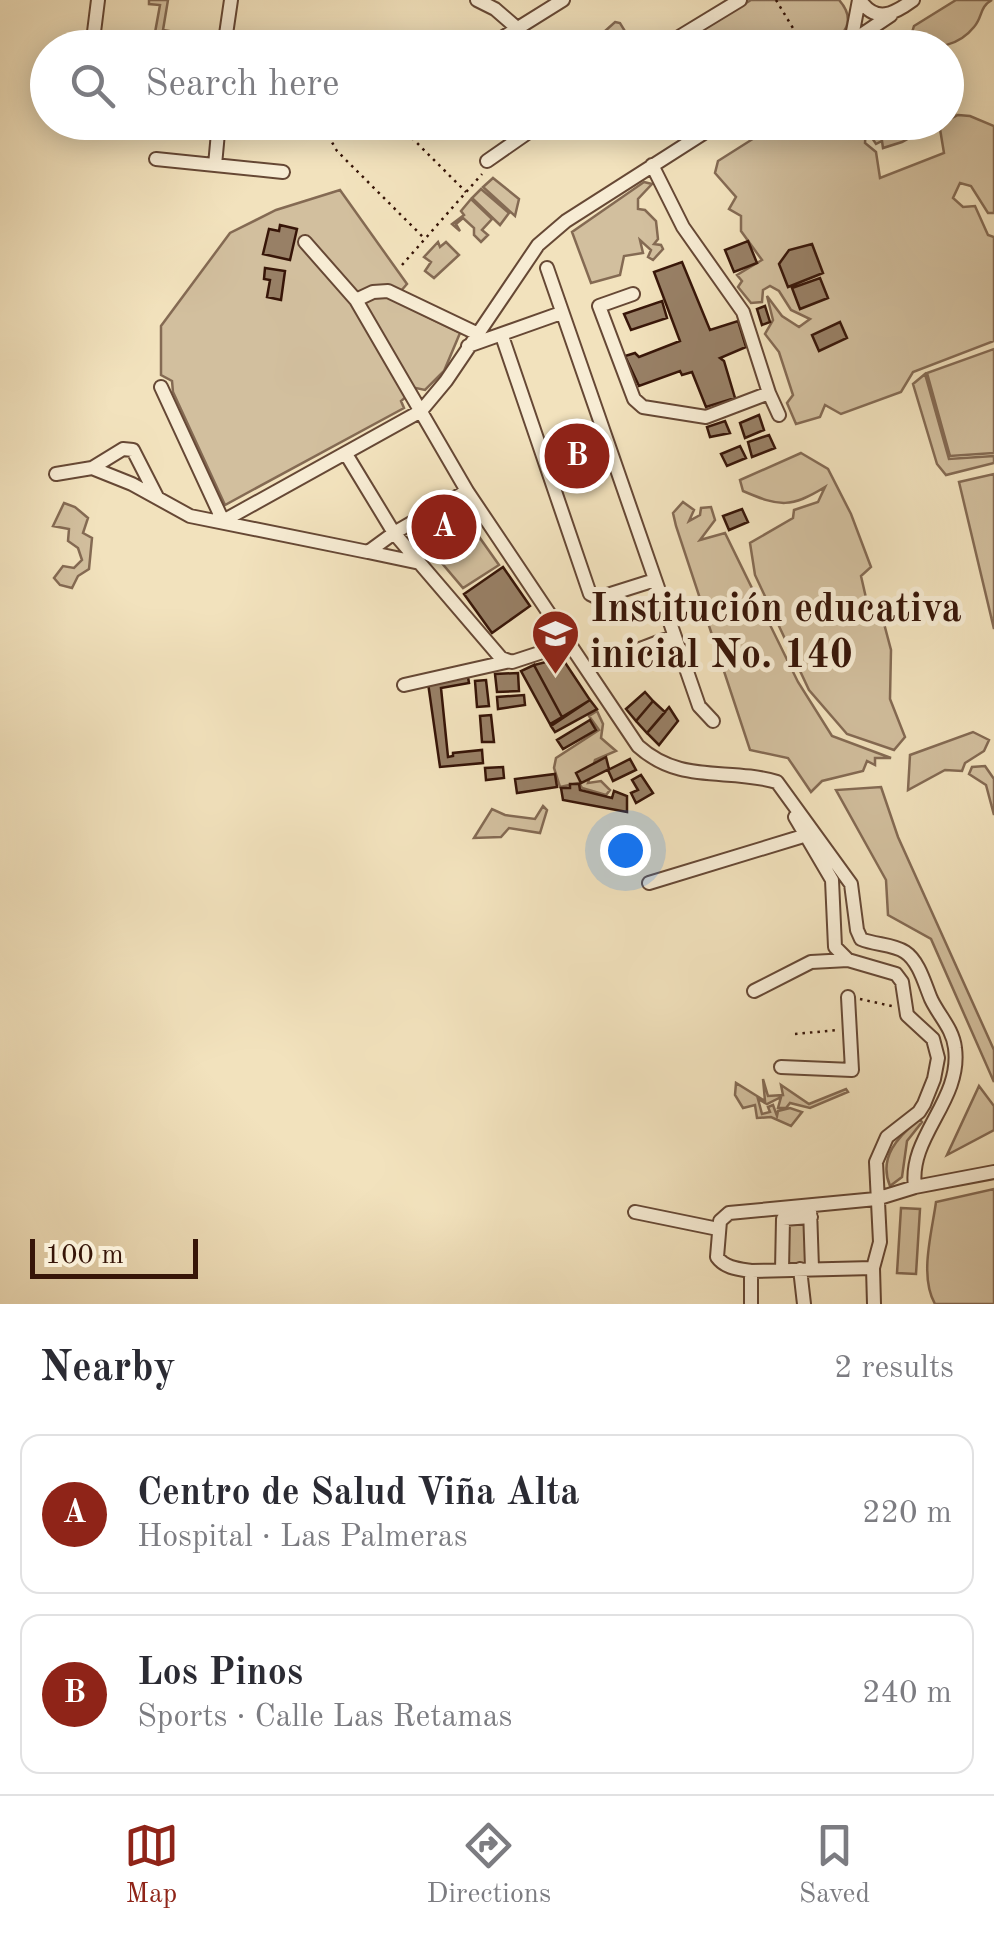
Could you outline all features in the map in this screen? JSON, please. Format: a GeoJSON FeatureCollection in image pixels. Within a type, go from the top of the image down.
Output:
{"type":"FeatureCollection","features":[{"type":"Feature","properties":{"kind":"street"},"geometry":{"type":"LineString","coordinates":[[94,30],[98,0]]}},
{"type":"Feature","properties":{"kind":"street"},"geometry":{"type":"LineString","coordinates":[[226,30],[231,0]]}},
{"type":"Feature","properties":{"kind":"street"},"geometry":{"type":"LineString","coordinates":[[476,0],[494,8],[517,28]]}},
{"type":"Feature","properties":{"kind":"street"},"geometry":{"type":"LineString","coordinates":[[514,30],[563,0]]}},
{"type":"Feature","properties":{"kind":"street"},"geometry":{"type":"LineString","coordinates":[[691,30],[739,0]]}},
{"type":"Feature","properties":{"kind":"street"},"geometry":{"type":"LineString","coordinates":[[851,0],[857,16]]}},
{"type":"Feature","properties":{"kind":"street"},"geometry":{"type":"LineString","coordinates":[[852,30],[859,0]]}},
{"type":"Feature","properties":{"kind":"street"},"geometry":{"type":"LineString","coordinates":[[859,0],[872,12],[903,6]]}},
{"type":"Feature","properties":{"kind":"street"},"geometry":{"type":"LineString","coordinates":[[869,30],[903,6]]}},
{"type":"Feature","properties":{"kind":"street"},"geometry":{"type":"LineString","coordinates":[[215,165],[217,140]]}},
{"type":"Feature","properties":{"kind":"street"},"geometry":{"type":"LineString","coordinates":[[485,168],[520,140]]}},
{"type":"Feature","properties":{"kind":"street"},"geometry":{"type":"LineString","coordinates":[[223,520],[420,411],[446,382],[538,245],[566,221],[692,140]]}},
{"type":"Feature","properties":{"kind":"street"},"geometry":{"type":"LineString","coordinates":[[156,159],[283,172]]}},
{"type":"Feature","properties":{"kind":"street"},"geometry":{"type":"LineString","coordinates":[[652,165],[683,228],[743,312],[768,393],[780,415]]}},
{"type":"Feature","properties":{"kind":"street"},"geometry":{"type":"LineString","coordinates":[[305,242],[356,300],[467,492],[622,724],[654,760],[674,769],[762,778],[777,782],[783,789],[832,880],[835,946],[848,960]]}},
{"type":"Feature","properties":{"kind":"street"},"geometry":{"type":"LineString","coordinates":[[547,268],[700,710],[713,722]]}},
{"type":"Feature","properties":{"kind":"street"},"geometry":{"type":"LineString","coordinates":[[356,300],[373,292],[388,291],[476,332]]}},
{"type":"Feature","properties":{"kind":"street"},"geometry":{"type":"LineString","coordinates":[[633,294],[599,306],[634,398],[642,407],[706,417],[768,393]]}},
{"type":"Feature","properties":{"kind":"street"},"geometry":{"type":"LineString","coordinates":[[468,346],[562,312]]}},
{"type":"Feature","properties":{"kind":"street"},"geometry":{"type":"LineString","coordinates":[[502,336],[590,594],[598,598],[655,580]]}},
{"type":"Feature","properties":{"kind":"street"},"geometry":{"type":"LineString","coordinates":[[161,387],[223,520]]}},
{"type":"Feature","properties":{"kind":"street"},"geometry":{"type":"LineString","coordinates":[[56,474],[92,468],[123,449],[133,450],[157,498]]}},
{"type":"Feature","properties":{"kind":"street"},"geometry":{"type":"LineString","coordinates":[[346,454],[394,533],[506,662]]}},
{"type":"Feature","properties":{"kind":"street"},"geometry":{"type":"LineString","coordinates":[[92,468],[190,516],[420,563]]}},
{"type":"Feature","properties":{"kind":"street"},"geometry":{"type":"LineString","coordinates":[[368,552],[467,492]]}},
{"type":"Feature","properties":{"kind":"street"},"geometry":{"type":"LineString","coordinates":[[640,649],[674,636]]}},
{"type":"Feature","properties":{"kind":"street"},"geometry":{"type":"LineString","coordinates":[[404,684],[506,662],[570,643]]}},
{"type":"Feature","properties":{"kind":"street"},"geometry":{"type":"LineString","coordinates":[[650,883],[810,834]]}},
{"type":"Feature","properties":{"kind":"street"},"geometry":{"type":"LineString","coordinates":[[810,834],[851,884],[861,938],[896,948],[913,959],[952,1033],[955,1071],[948,1096],[912,1170],[915,1187]]}},
{"type":"Feature","properties":{"kind":"street"},"geometry":{"type":"LineString","coordinates":[[754,991],[811,962],[848,960],[896,974],[902,982],[911,1021],[933,1039],[938,1058],[934,1079],[919,1112],[882,1145],[876,1162],[880,1242],[873,1268],[875,1304]]}},
{"type":"Feature","properties":{"kind":"street"},"geometry":{"type":"LineString","coordinates":[[780,1067],[852,1070],[848,997]]}},
{"type":"Feature","properties":{"kind":"street"},"geometry":{"type":"LineString","coordinates":[[782,1270],[783,1219],[994,1172]]}},
{"type":"Feature","properties":{"kind":"street"},"geometry":{"type":"LineString","coordinates":[[635,1212],[718,1229]]}},
{"type":"Feature","properties":{"kind":"street"},"geometry":{"type":"LineString","coordinates":[[810,1212],[729,1213],[720,1221],[716,1257],[722,1264],[751,1271],[873,1268]]}},
{"type":"Feature","properties":{"kind":"street"},"geometry":{"type":"LineString","coordinates":[[804,1304],[810,1212]]}},
{"type":"Feature","properties":{"kind":"street"},"geometry":{"type":"LineString","coordinates":[[751,1271],[751,1304]]}},
{"type":"Feature","properties":{"kind":"path"},"geometry":{"type":"LineString","coordinates":[[776,0],[795,30]]}},
{"type":"Feature","properties":{"kind":"path"},"geometry":{"type":"LineString","coordinates":[[331,140],[337,151],[425,239]]}},
{"type":"Feature","properties":{"kind":"path"},"geometry":{"type":"LineString","coordinates":[[414,140],[466,192]]}},
{"type":"Feature","properties":{"kind":"path"},"geometry":{"type":"LineString","coordinates":[[402,265],[485,168]]}},
{"type":"Feature","properties":{"kind":"path"},"geometry":{"type":"LineString","coordinates":[[848,997],[906,1010]]}},
{"type":"Feature","properties":{"kind":"path"},"geometry":{"type":"LineString","coordinates":[[795,1034],[849,1029]]}},
{"type":"Feature","properties":{"kind":"shaded area"},"geometry":{"type":"Polygon","coordinates":[[[149,0],[168,0],[163,30],[155,30],[160,5],[149,4],[149,0]]]}},
{"type":"Feature","properties":{"kind":"shaded area"},"geometry":{"type":"Polygon","coordinates":[[[751,0],[839,0],[848,21],[844,30],[703,30],[751,0]]]}},
{"type":"Feature","properties":{"kind":"shaded area"},"geometry":{"type":"Polygon","coordinates":[[[956,0],[992,0],[964,36],[964,30],[913,30],[956,0]]]}},
{"type":"Feature","properties":{"kind":"shaded area"},"geometry":{"type":"Polygon","coordinates":[[[615,22],[624,30],[606,30],[615,22]]]}},
{"type":"Feature","properties":{"kind":"shaded area"},"geometry":{"type":"Polygon","coordinates":[[[964,116],[994,126],[994,213],[988,213],[971,186],[960,183],[953,198],[963,207],[975,206],[988,235],[994,237],[994,341],[913,372],[901,392],[841,414],[825,405],[820,417],[796,424],[787,403],[793,395],[779,352],[765,334],[773,320],[767,296],[782,316],[799,327],[810,319],[791,310],[779,291],[770,286],[763,290],[762,302],[751,303],[738,287],[742,281],[737,275],[762,260],[741,231],[741,216],[729,209],[736,197],[715,173],[718,161],[751,140],[865,140],[876,152],[880,178],[944,153],[942,140],[964,140],[964,116]]]}},
{"type":"Feature","properties":{"kind":"shaded area"},"geometry":{"type":"Polygon","coordinates":[[[873,140],[906,140],[883,148],[882,141],[876,144],[873,140]]]}},
{"type":"Feature","properties":{"kind":"shaded area"},"geometry":{"type":"Polygon","coordinates":[[[493,178],[519,199],[515,216],[483,187],[493,178]]]}},
{"type":"Feature","properties":{"kind":"shaded area"},"geometry":{"type":"Polygon","coordinates":[[[644,182],[652,184],[638,199],[638,209],[645,210],[656,221],[658,239],[654,244],[663,249],[653,260],[648,257],[651,250],[640,240],[643,253],[624,256],[620,275],[591,283],[572,232],[644,182]]]}},
{"type":"Feature","properties":{"kind":"shaded area"},"geometry":{"type":"Polygon","coordinates":[[[481,189],[509,213],[500,225],[472,198],[481,189]]]}},
{"type":"Feature","properties":{"kind":"shaded area"},"geometry":{"type":"Polygon","coordinates":[[[340,190],[407,284],[393,300],[460,333],[444,371],[425,390],[416,388],[401,401],[404,408],[225,505],[173,392],[172,381],[161,375],[161,326],[230,233],[276,210],[340,190]]]}},
{"type":"Feature","properties":{"kind":"shaded area"},"geometry":{"type":"Polygon","coordinates":[[[471,199],[492,219],[482,230],[488,235],[481,242],[463,218],[456,224],[460,231],[452,224],[464,215],[461,211],[471,199]]]}},
{"type":"Feature","properties":{"kind":"shaded area"},"geometry":{"type":"Polygon","coordinates":[[[438,242],[440,247],[446,242],[459,255],[434,278],[425,271],[431,262],[424,257],[438,242]]]}},
{"type":"Feature","properties":{"kind":"shaded area"},"geometry":{"type":"Polygon","coordinates":[[[994,349],[994,453],[950,456],[927,373],[994,349]]]}},
{"type":"Feature","properties":{"kind":"shaded area"},"geometry":{"type":"Polygon","coordinates":[[[925,374],[949,459],[994,456],[994,463],[946,475],[937,464],[913,384],[925,374]]]}},
{"type":"Feature","properties":{"kind":"shaded area"},"geometry":{"type":"Polygon","coordinates":[[[598,431],[609,465],[557,481],[546,447],[598,431]]]}},
{"type":"Feature","properties":{"kind":"shaded area"},"geometry":{"type":"Polygon","coordinates":[[[801,453],[828,469],[871,567],[861,576],[869,611],[882,616],[891,650],[890,699],[905,737],[894,750],[847,734],[809,690],[755,575],[750,543],[793,518],[794,510],[818,502],[825,487],[785,503],[743,491],[740,480],[801,453]]]}},
{"type":"Feature","properties":{"kind":"shaded area"},"geometry":{"type":"Polygon","coordinates":[[[994,474],[994,629],[959,482],[994,474]]]}},
{"type":"Feature","properties":{"kind":"shaded area"},"geometry":{"type":"Polygon","coordinates":[[[683,502],[694,510],[689,521],[700,515],[701,508],[711,507],[715,520],[700,540],[725,533],[798,682],[832,736],[891,758],[875,758],[875,765],[867,761],[863,771],[822,781],[811,792],[788,758],[750,750],[676,526],[673,513],[683,502]]]}},
{"type":"Feature","properties":{"kind":"shaded area"},"geometry":{"type":"Polygon","coordinates":[[[64,503],[88,518],[83,533],[92,538],[89,569],[78,576],[72,588],[60,585],[54,578],[63,566],[74,568],[82,560],[78,548],[68,541],[69,529],[53,526],[64,503]]]}},
{"type":"Feature","properties":{"kind":"shaded area"},"geometry":{"type":"Polygon","coordinates":[[[475,531],[499,565],[463,588],[435,555],[475,531]]]}},
{"type":"Feature","properties":{"kind":"shaded area"},"geometry":{"type":"Polygon","coordinates":[[[597,711],[603,724],[601,738],[616,751],[595,760],[588,783],[601,781],[610,790],[606,795],[582,788],[579,783],[560,787],[554,768],[556,758],[599,730],[589,716],[597,711]]]}},
{"type":"Feature","properties":{"kind":"shaded area"},"geometry":{"type":"Polygon","coordinates":[[[973,732],[989,740],[984,751],[965,763],[962,771],[945,770],[908,790],[910,755],[973,732]]]}},
{"type":"Feature","properties":{"kind":"shaded area"},"geometry":{"type":"Polygon","coordinates":[[[985,766],[994,779],[994,815],[986,785],[969,774],[972,767],[985,766]]]}},
{"type":"Feature","properties":{"kind":"shaded area"},"geometry":{"type":"Polygon","coordinates":[[[881,787],[898,837],[994,1050],[994,1082],[931,939],[888,915],[886,880],[836,790],[881,787]]]}},
{"type":"Feature","properties":{"kind":"shaded area"},"geometry":{"type":"Polygon","coordinates":[[[543,806],[547,810],[540,833],[509,828],[501,837],[474,838],[492,809],[535,819],[543,806]]]}},
{"type":"Feature","properties":{"kind":"shaded area"},"geometry":{"type":"Polygon","coordinates":[[[763,1079],[768,1096],[783,1095],[781,1085],[809,1104],[846,1089],[848,1092],[810,1108],[790,1103],[786,1108],[778,1108],[781,1097],[767,1104],[758,1099],[762,1114],[770,1112],[768,1107],[773,1105],[777,1116],[778,1111],[790,1108],[802,1112],[791,1126],[771,1117],[757,1118],[755,1105],[743,1108],[735,1095],[736,1083],[765,1101],[763,1079]]]}},
{"type":"Feature","properties":{"kind":"shaded area"},"geometry":{"type":"Polygon","coordinates":[[[979,1086],[994,1106],[994,1130],[947,1155],[979,1086]]]}},
{"type":"Feature","properties":{"kind":"shaded area"},"geometry":{"type":"Polygon","coordinates":[[[919,1119],[922,1122],[907,1141],[902,1177],[890,1186],[888,1157],[897,1140],[919,1119]]]}},
{"type":"Feature","properties":{"kind":"shaded area"},"geometry":{"type":"Polygon","coordinates":[[[994,1189],[994,1304],[935,1304],[927,1267],[936,1202],[994,1189]]]}},
{"type":"Feature","properties":{"kind":"shaded area"},"geometry":{"type":"Polygon","coordinates":[[[901,1208],[920,1209],[916,1274],[897,1273],[901,1208]]]}},
{"type":"Feature","properties":{"kind":"shaded area"},"geometry":{"type":"Polygon","coordinates":[[[806,1220],[808,1265],[787,1266],[785,1221],[806,1220]]]}},
{"type":"Feature","properties":{"kind":"building"},"geometry":{"type":"Polygon","coordinates":[[[280,225],[297,229],[290,260],[263,254],[269,229],[279,231],[280,225]]]}},
{"type":"Feature","properties":{"kind":"building"},"geometry":{"type":"Polygon","coordinates":[[[748,241],[757,263],[734,272],[725,250],[748,241]]]}},
{"type":"Feature","properties":{"kind":"building"},"geometry":{"type":"Polygon","coordinates":[[[812,244],[823,273],[788,287],[779,264],[789,250],[812,244]]]}},
{"type":"Feature","properties":{"kind":"building"},"geometry":{"type":"Polygon","coordinates":[[[682,262],[710,330],[738,321],[746,347],[720,358],[735,398],[706,407],[692,372],[682,375],[680,371],[639,386],[625,356],[635,353],[639,357],[680,341],[654,272],[682,262]]]}},
{"type":"Feature","properties":{"kind":"building"},"geometry":{"type":"Polygon","coordinates":[[[265,268],[285,271],[281,300],[267,297],[270,280],[264,279],[265,268]]]}},
{"type":"Feature","properties":{"kind":"building"},"geometry":{"type":"Polygon","coordinates":[[[820,278],[828,298],[800,309],[792,288],[820,278]]]}},
{"type":"Feature","properties":{"kind":"building"},"geometry":{"type":"Polygon","coordinates":[[[662,301],[667,318],[631,330],[624,314],[662,301]]]}},
{"type":"Feature","properties":{"kind":"building"},"geometry":{"type":"Polygon","coordinates":[[[765,306],[770,322],[762,325],[757,309],[765,306]]]}},
{"type":"Feature","properties":{"kind":"building"},"geometry":{"type":"Polygon","coordinates":[[[840,322],[847,338],[819,351],[812,335],[840,322]]]}},
{"type":"Feature","properties":{"kind":"building"},"geometry":{"type":"Polygon","coordinates":[[[759,415],[764,430],[745,438],[740,423],[759,415]]]}},
{"type":"Feature","properties":{"kind":"building"},"geometry":{"type":"Polygon","coordinates":[[[725,421],[730,433],[710,437],[707,427],[725,421]]]}},
{"type":"Feature","properties":{"kind":"building"},"geometry":{"type":"Polygon","coordinates":[[[769,435],[775,448],[752,457],[748,442],[769,435]]]}},
{"type":"Feature","properties":{"kind":"building"},"geometry":{"type":"Polygon","coordinates":[[[740,446],[746,458],[727,466],[721,454],[740,446]]]}},
{"type":"Feature","properties":{"kind":"building"},"geometry":{"type":"Polygon","coordinates":[[[460,506],[470,530],[430,552],[414,530],[460,506]]]}},
{"type":"Feature","properties":{"kind":"building"},"geometry":{"type":"Polygon","coordinates":[[[742,509],[748,522],[729,530],[723,516],[742,509]]]}},
{"type":"Feature","properties":{"kind":"building"},"geometry":{"type":"Polygon","coordinates":[[[503,567],[530,606],[492,633],[464,594],[503,567]]]}},
{"type":"Feature","properties":{"kind":"building"},"geometry":{"type":"Polygon","coordinates":[[[562,658],[590,700],[562,717],[534,665],[562,658]]]}},
{"type":"Feature","properties":{"kind":"building"},"geometry":{"type":"Polygon","coordinates":[[[534,665],[562,717],[550,724],[521,671],[534,665]]]}},
{"type":"Feature","properties":{"kind":"building"},"geometry":{"type":"Polygon","coordinates":[[[518,673],[519,691],[497,692],[495,674],[518,673]]]}},
{"type":"Feature","properties":{"kind":"building"},"geometry":{"type":"Polygon","coordinates":[[[468,677],[469,683],[441,688],[448,757],[482,750],[483,763],[440,767],[428,683],[468,677]]]}},
{"type":"Feature","properties":{"kind":"building"},"geometry":{"type":"Polygon","coordinates":[[[486,680],[489,706],[477,707],[475,681],[486,680]]]}},
{"type":"Feature","properties":{"kind":"building"},"geometry":{"type":"Polygon","coordinates":[[[645,692],[653,701],[636,721],[626,709],[645,692]]]}},
{"type":"Feature","properties":{"kind":"building"},"geometry":{"type":"Polygon","coordinates":[[[524,695],[525,705],[498,709],[497,697],[524,695]]]}},
{"type":"Feature","properties":{"kind":"building"},"geometry":{"type":"Polygon","coordinates":[[[590,700],[597,709],[555,732],[551,726],[590,700]]]}},
{"type":"Feature","properties":{"kind":"building"},"geometry":{"type":"Polygon","coordinates":[[[653,701],[665,712],[647,733],[636,721],[653,701]]]}},
{"type":"Feature","properties":{"kind":"building"},"geometry":{"type":"Polygon","coordinates":[[[669,707],[678,721],[659,745],[647,733],[669,707]]]}},
{"type":"Feature","properties":{"kind":"building"},"geometry":{"type":"Polygon","coordinates":[[[491,715],[494,742],[482,742],[480,716],[491,715]]]}},
{"type":"Feature","properties":{"kind":"building"},"geometry":{"type":"Polygon","coordinates":[[[590,720],[596,730],[563,749],[557,740],[590,720]]]}},
{"type":"Feature","properties":{"kind":"building"},"geometry":{"type":"Polygon","coordinates":[[[606,757],[609,769],[581,783],[576,773],[606,757]]]}},
{"type":"Feature","properties":{"kind":"building"},"geometry":{"type":"Polygon","coordinates":[[[630,759],[636,770],[613,781],[608,770],[630,759]]]}},
{"type":"Feature","properties":{"kind":"building"},"geometry":{"type":"Polygon","coordinates":[[[503,767],[504,778],[486,780],[485,768],[503,767]]]}},
{"type":"Feature","properties":{"kind":"building"},"geometry":{"type":"Polygon","coordinates":[[[555,774],[557,787],[517,793],[515,779],[555,774]]]}},
{"type":"Feature","properties":{"kind":"building"},"geometry":{"type":"Polygon","coordinates":[[[641,775],[653,793],[636,803],[631,793],[638,790],[632,780],[641,775]]]}},
{"type":"Feature","properties":{"kind":"building"},"geometry":{"type":"Polygon","coordinates":[[[570,784],[612,798],[614,791],[627,796],[627,812],[563,800],[561,788],[570,788],[570,784]]]}},
{"type":"Feature","properties":{"kind":"place","name":"Los Pinos"},"geometry":{"type":"Point","coordinates":[577,456]}},
{"type":"Feature","properties":{"kind":"place","name":"Centro de Salud Viña Alta"},"geometry":{"type":"Point","coordinates":[444,527]}},
{"type":"Feature","properties":{"kind":"place","name":"Institución educativa inicial No. 140"},"geometry":{"type":"Point","coordinates":[555,676]}}]}
